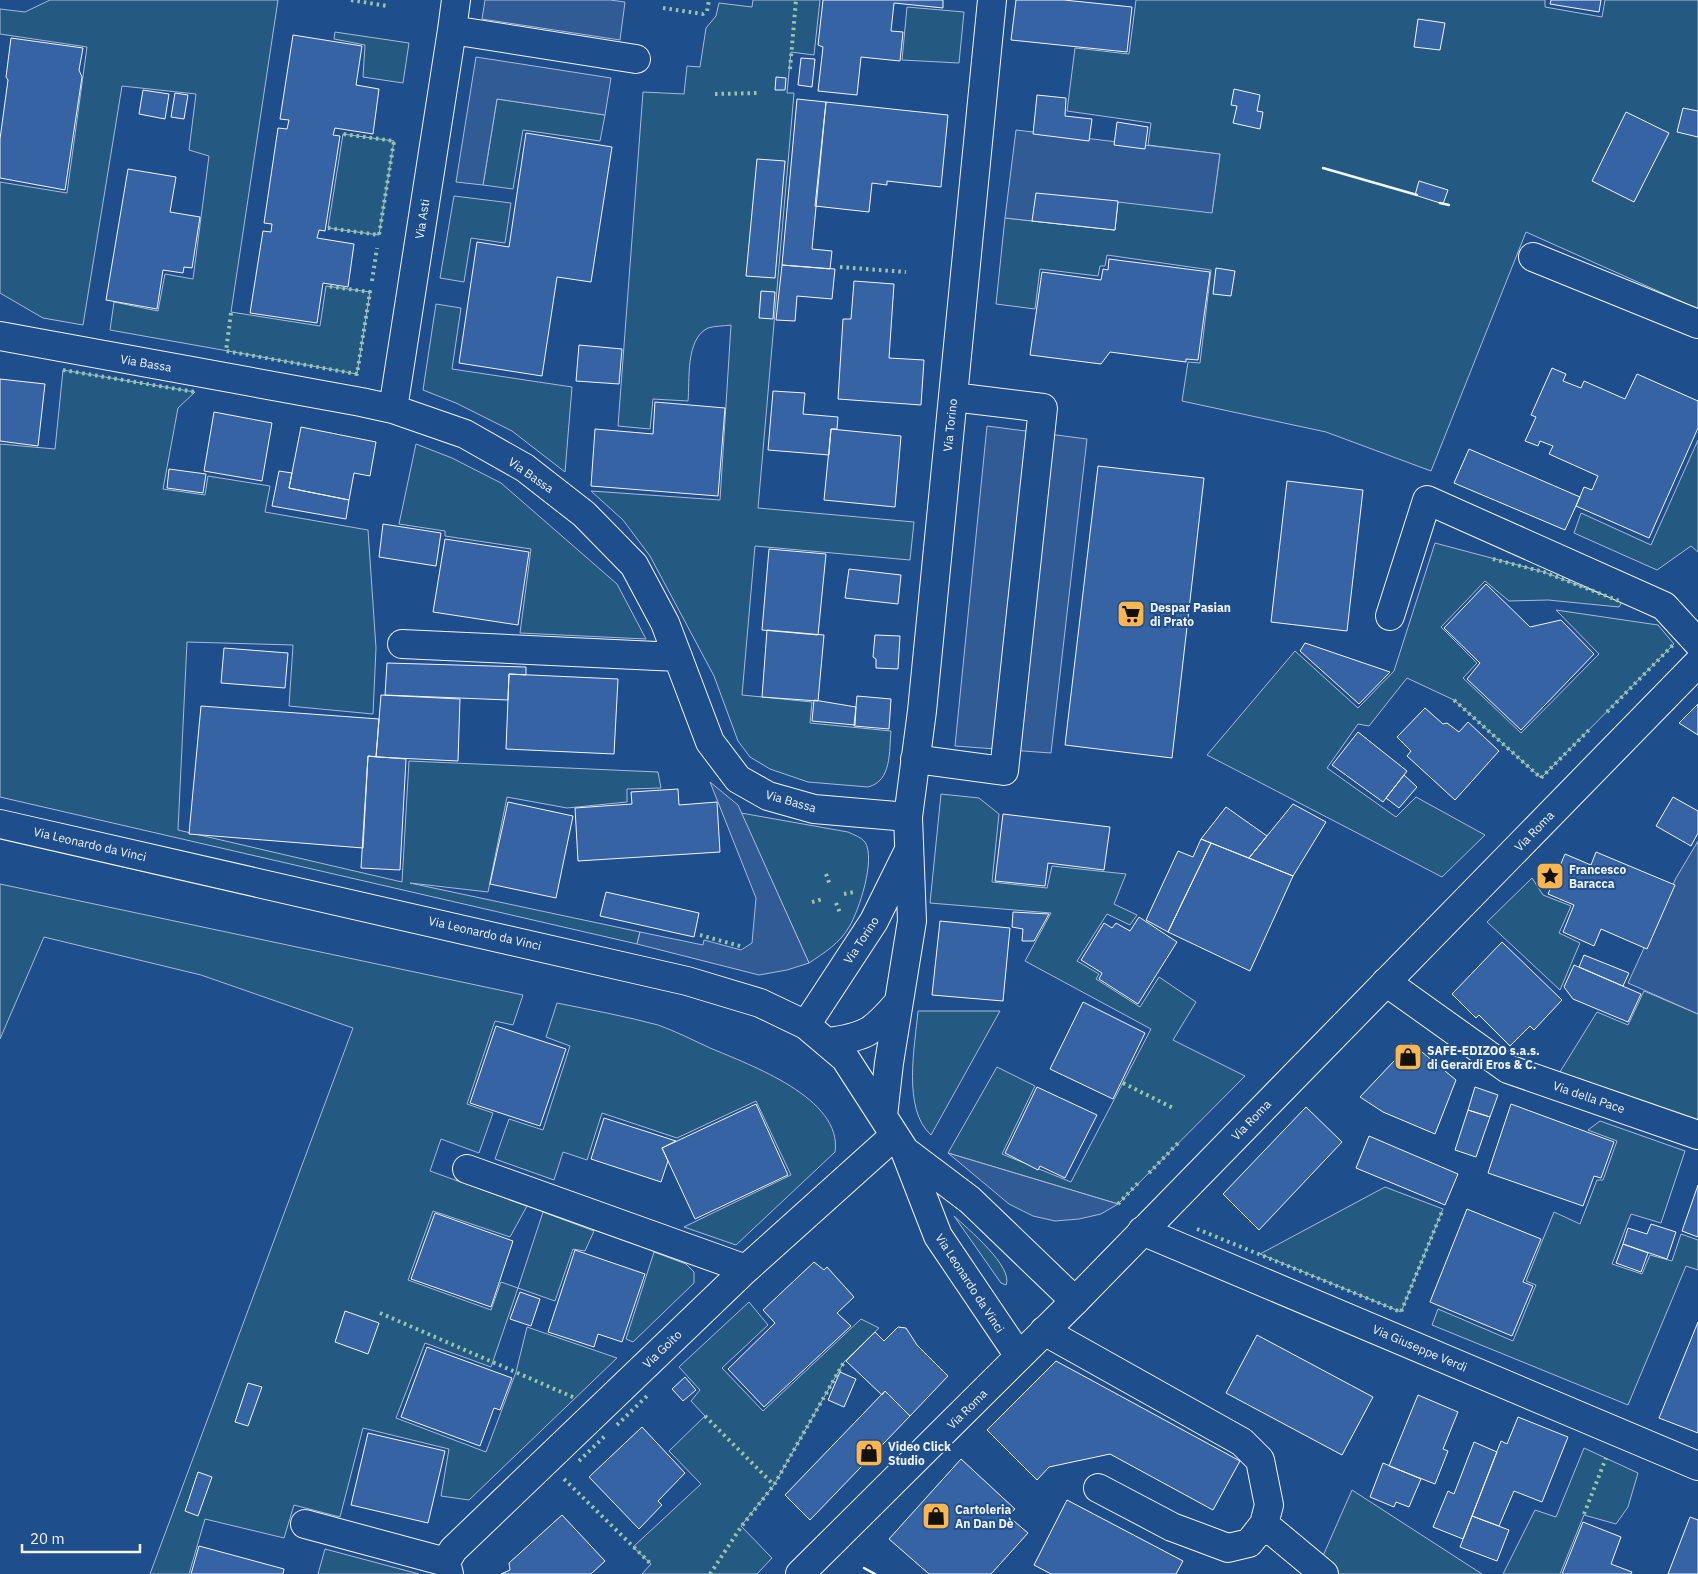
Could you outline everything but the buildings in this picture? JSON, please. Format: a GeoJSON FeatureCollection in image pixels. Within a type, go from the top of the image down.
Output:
{"type":"FeatureCollection","features":[{"type":"Feature","properties":{"kind":"street","name":"Via Asti"},"geometry":{"type":"LineString","coordinates":[[393,409],[456,0]]}},
{"type":"Feature","properties":{"kind":"street","name":"Via Torino"},"geometry":{"type":"LineString","coordinates":[[894,1134],[898,1003],[912,921],[908,817],[992,0]]}},
{"type":"Feature","properties":{"kind":"street"},"geometry":{"type":"LineString","coordinates":[[452,30],[636,59]]}},
{"type":"Feature","properties":{"kind":"street"},"geometry":{"type":"LineString","coordinates":[[1533,257],[1698,324]]}},
{"type":"Feature","properties":{"kind":"street","name":"Via Bassa"},"geometry":{"type":"LineString","coordinates":[[0,336],[393,409],[465,434],[525,468],[584,514],[634,565],[665,623],[710,742],[738,779],[768,796],[814,809],[908,817]]}},
{"type":"Feature","properties":{"kind":"street"},"geometry":{"type":"LineString","coordinates":[[915,759],[1004,772],[1042,418],[1043,408],[952,397]]}},
{"type":"Feature","properties":{"kind":"street"},"geometry":{"type":"LineString","coordinates":[[1390,616],[1427,500],[1664,606],[1698,643]]}},
{"type":"Feature","properties":{"kind":"street"},"geometry":{"type":"LineString","coordinates":[[402,644],[678,657]]}},
{"type":"Feature","properties":{"kind":"street","name":"Via Roma"},"geometry":{"type":"LineString","coordinates":[[808,1571],[1075,1301],[1698,663]]}},
{"type":"Feature","properties":{"kind":"street","name":"Via Leonardo da Vinci"},"geometry":{"type":"LineString","coordinates":[[0,824],[687,981],[760,1004],[806,1025],[845,1058],[894,1134],[938,1236],[1019,1356]]}},
{"type":"Feature","properties":{"kind":"street","name":"Via Torino"},"geometry":{"type":"LineString","coordinates":[[806,1025],[874,921],[908,851]]}},
{"type":"Feature","properties":{"kind":"street","name":"Via della Pace"},"geometry":{"type":"LineString","coordinates":[[1386,982],[1508,1069],[1698,1136]]}},
{"type":"Feature","properties":{"kind":"street"},"geometry":{"type":"LineString","coordinates":[[828,1042],[856,1038],[879,1025],[898,1003]]}},
{"type":"Feature","properties":{"kind":"street","name":"Via Leonardo da Vinci"},"geometry":{"type":"LineString","coordinates":[[894,1134],[970,1200],[1075,1301]]}},
{"type":"Feature","properties":{"kind":"street","name":"Via Goito"},"geometry":{"type":"LineString","coordinates":[[448,1568],[453,1550],[746,1269],[894,1134]]}},
{"type":"Feature","properties":{"kind":"street"},"geometry":{"type":"LineString","coordinates":[[467,1170],[746,1269]]}},
{"type":"Feature","properties":{"kind":"street","name":"Via Giuseppe Verdi"},"geometry":{"type":"LineString","coordinates":[[1142,1231],[1698,1466]]}},
{"type":"Feature","properties":{"kind":"street"},"geometry":{"type":"LineString","coordinates":[[1044,1331],[1242,1442],[1260,1460],[1266,1481],[1269,1505],[1264,1524],[1249,1543],[1228,1548],[1172,1527],[1098,1488]]}},
{"type":"Feature","properties":{"kind":"street"},"geometry":{"type":"LineString","coordinates":[[304,1524],[448,1568]]}},
{"type":"Feature","properties":{"kind":"street"},"geometry":{"type":"LineString","coordinates":[[1264,1524],[1324,1574]]}},
{"type":"Feature","properties":{"kind":"shaded area"},"geometry":{"type":"Polygon","coordinates":[[[50,0],[278,0],[231,312],[320,326],[326,286],[370,292],[357,374],[110,330],[114,302],[158,311],[165,274],[193,279],[209,156],[189,150],[196,94],[122,86],[83,325],[43,318],[0,293],[0,182],[67,193],[87,47],[0,34],[0,9],[25,12],[50,0]]]}},
{"type":"Feature","properties":{"kind":"shaded area"},"geometry":{"type":"Polygon","coordinates":[[[485,0],[610,0],[625,2],[620,40],[482,19],[485,0]]]}},
{"type":"Feature","properties":{"kind":"shaded area"},"geometry":{"type":"Polygon","coordinates":[[[753,0],[820,0],[814,55],[791,52],[787,93],[794,93],[758,508],[914,522],[910,560],[755,546],[742,695],[812,702],[810,723],[891,731],[888,764],[885,772],[876,784],[868,787],[808,782],[770,769],[750,757],[738,741],[714,676],[650,556],[623,520],[591,491],[720,500],[731,325],[708,328],[695,341],[690,361],[688,401],[653,399],[650,429],[618,426],[643,92],[684,94],[687,66],[700,67],[706,28],[716,16],[719,3],[752,7],[753,0]]]}},
{"type":"Feature","properties":{"kind":"shaded area"},"geometry":{"type":"Polygon","coordinates":[[[1136,0],[1545,0],[1545,7],[1602,17],[1605,0],[1698,0],[1698,309],[1526,232],[1431,471],[1326,432],[1182,401],[1188,362],[1200,363],[1211,270],[1107,255],[1105,266],[1100,266],[1098,276],[1040,269],[1035,309],[996,304],[1005,218],[1114,230],[1118,201],[1212,212],[1220,154],[1148,145],[1151,123],[1067,111],[1075,48],[1129,54],[1136,0]]]}},
{"type":"Feature","properties":{"kind":"shaded area"},"geometry":{"type":"Polygon","coordinates":[[[907,7],[964,12],[959,63],[902,60],[907,7]]]}},
{"type":"Feature","properties":{"kind":"shaded area"},"geometry":{"type":"Polygon","coordinates":[[[335,32],[409,43],[403,83],[363,77],[365,45],[334,39],[335,32]]]}},
{"type":"Feature","properties":{"kind":"shaded area"},"geometry":{"type":"Polygon","coordinates":[[[476,57],[611,78],[605,115],[497,99],[483,185],[456,182],[476,57]]]}},
{"type":"Feature","properties":{"kind":"shaded area"},"geometry":{"type":"Polygon","coordinates":[[[497,99],[605,115],[600,141],[523,130],[513,189],[483,185],[497,99]]]}},
{"type":"Feature","properties":{"kind":"shaded area"},"geometry":{"type":"Polygon","coordinates":[[[1016,130],[1220,154],[1212,213],[1118,202],[1115,230],[1005,218],[1016,130]]]}},
{"type":"Feature","properties":{"kind":"shaded area"},"geometry":{"type":"Polygon","coordinates":[[[343,134],[394,141],[379,235],[328,228],[343,134]]]}},
{"type":"Feature","properties":{"kind":"shaded area"},"geometry":{"type":"Polygon","coordinates":[[[454,196],[511,203],[505,243],[471,238],[464,282],[440,278],[454,196]]]}},
{"type":"Feature","properties":{"kind":"shaded area"},"geometry":{"type":"Polygon","coordinates":[[[436,304],[461,308],[452,369],[572,387],[565,472],[512,431],[456,403],[423,390],[436,304]]]}},
{"type":"Feature","properties":{"kind":"shaded area"},"geometry":{"type":"Polygon","coordinates":[[[63,370],[195,392],[178,408],[163,489],[205,495],[208,476],[270,486],[265,512],[368,530],[376,648],[373,714],[289,706],[293,645],[187,642],[178,830],[402,882],[409,761],[658,772],[661,788],[627,789],[627,802],[567,808],[507,797],[488,892],[410,883],[640,932],[637,944],[0,797],[0,444],[55,449],[63,370]]]}},
{"type":"Feature","properties":{"kind":"shaded area"},"geometry":{"type":"Polygon","coordinates":[[[987,426],[1087,439],[1051,753],[955,746],[987,426]]]}},
{"type":"Feature","properties":{"kind":"shaded area"},"geometry":{"type":"Polygon","coordinates":[[[1698,440],[1698,552],[1691,546],[1657,570],[1574,533],[1581,513],[1651,545],[1698,440]]]}},
{"type":"Feature","properties":{"kind":"shaded area"},"geometry":{"type":"Polygon","coordinates":[[[416,444],[452,458],[501,483],[617,584],[646,639],[520,633],[531,549],[445,536],[445,531],[399,524],[416,444]]]}},
{"type":"Feature","properties":{"kind":"shaded area"},"geometry":{"type":"Polygon","coordinates":[[[1435,543],[1544,572],[1622,602],[1619,607],[1548,600],[1509,601],[1485,581],[1441,627],[1477,663],[1463,678],[1521,733],[1599,654],[1556,610],[1658,625],[1674,644],[1541,778],[1454,700],[1407,678],[1369,726],[1358,724],[1327,768],[1396,817],[1416,797],[1485,835],[1442,877],[1207,755],[1295,651],[1358,708],[1394,671],[1435,543]]]}},
{"type":"Feature","properties":{"kind":"shaded area"},"geometry":{"type":"Polygon","coordinates":[[[710,782],[738,805],[809,963],[787,970],[759,975],[637,944],[640,932],[703,945],[704,940],[741,950],[752,943],[756,898],[710,782]]]}},
{"type":"Feature","properties":{"kind":"shaded area"},"geometry":{"type":"Polygon","coordinates":[[[941,794],[979,798],[999,814],[992,882],[1047,888],[1052,866],[1126,874],[1114,904],[1137,915],[1130,925],[1107,914],[1077,961],[1099,974],[1096,979],[1140,1007],[1159,977],[1196,1002],[1173,1040],[1245,1076],[1118,1204],[948,1153],[997,1067],[1035,1086],[1002,1154],[1071,1182],[1151,1029],[1025,961],[1051,913],[930,903],[941,794]]]}},
{"type":"Feature","properties":{"kind":"shaded area"},"geometry":{"type":"Polygon","coordinates":[[[741,813],[848,832],[865,842],[869,860],[865,885],[853,919],[845,933],[836,943],[809,963],[741,813]]]}},
{"type":"Feature","properties":{"kind":"shaded area"},"geometry":{"type":"Polygon","coordinates":[[[1698,841],[1698,1014],[1628,983],[1676,878],[1698,841]]]}},
{"type":"Feature","properties":{"kind":"shaded area"},"geometry":{"type":"Polygon","coordinates":[[[1532,878],[1543,895],[1571,906],[1559,933],[1580,943],[1560,990],[1487,922],[1532,878]]]}},
{"type":"Feature","properties":{"kind":"shaded area"},"geometry":{"type":"Polygon","coordinates":[[[0,884],[523,995],[513,1025],[495,1021],[467,1104],[493,1113],[479,1153],[441,1139],[430,1171],[527,1206],[510,1237],[433,1211],[408,1280],[491,1310],[501,1282],[518,1288],[491,1367],[425,1343],[396,1418],[486,1452],[516,1372],[527,1327],[617,1358],[469,1500],[441,1496],[449,1449],[363,1428],[340,1517],[294,1505],[284,1538],[205,1519],[189,1574],[150,1574],[353,1028],[201,975],[44,937],[0,1039],[0,884]]]}},
{"type":"Feature","properties":{"kind":"shaded area"},"geometry":{"type":"Polygon","coordinates":[[[1644,991],[1698,1014],[1698,1123],[1558,1075],[1597,1012],[1628,1025],[1644,991]]]}},
{"type":"Feature","properties":{"kind":"shaded area"},"geometry":{"type":"Polygon","coordinates":[[[557,1003],[658,1025],[769,1074],[810,1100],[824,1115],[834,1133],[835,1152],[736,1245],[684,1227],[791,1175],[756,1101],[677,1138],[602,1113],[587,1160],[563,1152],[554,1180],[495,1159],[509,1119],[543,1130],[570,1046],[546,1037],[557,1003]]]}},
{"type":"Feature","properties":{"kind":"shaded area"},"geometry":{"type":"Polygon","coordinates":[[[918,1011],[1000,1011],[931,1135],[922,1124],[916,1110],[913,1094],[913,1059],[918,1011]]]}},
{"type":"Feature","properties":{"kind":"shaded area"},"geometry":{"type":"Polygon","coordinates":[[[1600,1121],[1685,1151],[1661,1223],[1631,1214],[1612,1264],[1642,1274],[1650,1255],[1672,1261],[1681,1234],[1698,1240],[1698,1270],[1686,1266],[1628,1405],[1432,1325],[1438,1309],[1513,1341],[1536,1285],[1526,1281],[1554,1212],[1580,1224],[1597,1180],[1603,1180],[1617,1141],[1588,1130],[1600,1121]]]}},
{"type":"Feature","properties":{"kind":"shaded area"},"geometry":{"type":"Polygon","coordinates":[[[948,1153],[1118,1204],[1101,1214],[1079,1219],[1055,1221],[1033,1216],[1009,1204],[948,1153]]]}},
{"type":"Feature","properties":{"kind":"shaded area"},"geometry":{"type":"Polygon","coordinates":[[[1385,1187],[1443,1209],[1401,1312],[1260,1254],[1385,1187]]]}},
{"type":"Feature","properties":{"kind":"shaded area"},"geometry":{"type":"Polygon","coordinates":[[[543,1212],[594,1231],[585,1251],[573,1249],[555,1301],[518,1288],[543,1212]]]}},
{"type":"Feature","properties":{"kind":"shaded area"},"geometry":{"type":"Polygon","coordinates":[[[954,1216],[996,1258],[1007,1277],[1006,1285],[1001,1283],[954,1216]]]}},
{"type":"Feature","properties":{"kind":"shaded area"},"geometry":{"type":"Polygon","coordinates":[[[654,1252],[686,1264],[694,1272],[694,1283],[633,1342],[626,1339],[654,1252]]]}},
{"type":"Feature","properties":{"kind":"shaded area"},"geometry":{"type":"Polygon","coordinates":[[[749,1302],[768,1325],[722,1368],[763,1411],[861,1319],[879,1328],[844,1362],[774,1485],[741,1526],[772,1558],[757,1574],[642,1574],[651,1564],[633,1547],[701,1484],[669,1451],[705,1416],[691,1401],[700,1390],[679,1367],[749,1302]]]}},
{"type":"Feature","properties":{"kind":"shaded area"},"geometry":{"type":"Polygon","coordinates":[[[1584,1448],[1638,1473],[1628,1507],[1616,1524],[1584,1515],[1560,1574],[1503,1574],[1535,1510],[1556,1517],[1584,1448]]]}},
{"type":"Feature","properties":{"kind":"shaded area"},"geometry":{"type":"Polygon","coordinates":[[[1352,1490],[1482,1574],[1315,1574],[1352,1490]]]}},
{"type":"Feature","properties":{"kind":"shaded area"},"geometry":{"type":"Polygon","coordinates":[[[325,1549],[419,1574],[318,1574],[325,1549]]]}},
{"type":"Feature","properties":{"kind":"hedge"},"geometry":{"type":"LineString","coordinates":[[351,0],[387,6]]}},
{"type":"Feature","properties":{"kind":"hedge"},"geometry":{"type":"LineString","coordinates":[[663,8],[703,14],[707,11],[709,0]]}},
{"type":"Feature","properties":{"kind":"hedge"},"geometry":{"type":"LineString","coordinates":[[790,69],[796,0]]}},
{"type":"Feature","properties":{"kind":"hedge"},"geometry":{"type":"LineString","coordinates":[[715,94],[757,93]]}},
{"type":"Feature","properties":{"kind":"hedge"},"geometry":{"type":"LineString","coordinates":[[328,228],[379,235],[394,141],[343,134]]}},
{"type":"Feature","properties":{"kind":"hedge"},"geometry":{"type":"LineString","coordinates":[[372,281],[377,248]]}},
{"type":"Feature","properties":{"kind":"hedge"},"geometry":{"type":"LineString","coordinates":[[840,267],[906,272]]}},
{"type":"Feature","properties":{"kind":"hedge"},"geometry":{"type":"LineString","coordinates":[[231,313],[226,351],[357,374],[370,292],[326,286]]}},
{"type":"Feature","properties":{"kind":"hedge"},"geometry":{"type":"LineString","coordinates":[[63,370],[195,392]]}},
{"type":"Feature","properties":{"kind":"hedge"},"geometry":{"type":"LineString","coordinates":[[1493,559],[1544,572],[1622,602]]}},
{"type":"Feature","properties":{"kind":"hedge"},"geometry":{"type":"LineString","coordinates":[[1607,712],[1674,644]]}},
{"type":"Feature","properties":{"kind":"hedge"},"geometry":{"type":"LineString","coordinates":[[1454,700],[1541,778],[1590,729]]}},
{"type":"Feature","properties":{"kind":"hedge"},"geometry":{"type":"LineString","coordinates":[[826,874],[830,885]]}},
{"type":"Feature","properties":{"kind":"hedge"},"geometry":{"type":"LineString","coordinates":[[844,894],[854,892]]}},
{"type":"Feature","properties":{"kind":"hedge"},"geometry":{"type":"LineString","coordinates":[[812,902],[823,899]]}},
{"type":"Feature","properties":{"kind":"hedge"},"geometry":{"type":"LineString","coordinates":[[836,903],[840,913]]}},
{"type":"Feature","properties":{"kind":"hedge"},"geometry":{"type":"LineString","coordinates":[[700,935],[740,946]]}},
{"type":"Feature","properties":{"kind":"hedge"},"geometry":{"type":"LineString","coordinates":[[1123,1083],[1175,1109]]}},
{"type":"Feature","properties":{"kind":"hedge"},"geometry":{"type":"LineString","coordinates":[[1149,1173],[1180,1141]]}},
{"type":"Feature","properties":{"kind":"hedge"},"geometry":{"type":"LineString","coordinates":[[1118,1204],[1139,1182]]}},
{"type":"Feature","properties":{"kind":"hedge"},"geometry":{"type":"LineString","coordinates":[[1197,1229],[1401,1312],[1443,1209]]}},
{"type":"Feature","properties":{"kind":"hedge"},"geometry":{"type":"LineString","coordinates":[[380,1313],[575,1398]]}},
{"type":"Feature","properties":{"kind":"hedge"},"geometry":{"type":"LineString","coordinates":[[710,1574],[741,1527],[774,1485],[844,1362]]}},
{"type":"Feature","properties":{"kind":"hedge"},"geometry":{"type":"LineString","coordinates":[[617,1425],[647,1396]]}},
{"type":"Feature","properties":{"kind":"hedge"},"geometry":{"type":"LineString","coordinates":[[705,1416],[774,1485]]}},
{"type":"Feature","properties":{"kind":"hedge"},"geometry":{"type":"LineString","coordinates":[[579,1461],[607,1434]]}},
{"type":"Feature","properties":{"kind":"hedge"},"geometry":{"type":"LineString","coordinates":[[1584,1514],[1606,1458]]}},
{"type":"Feature","properties":{"kind":"hedge"},"geometry":{"type":"LineString","coordinates":[[564,1479],[651,1564]]}},
{"type":"Feature","properties":{"kind":"wall"},"geometry":{"type":"LineString","coordinates":[[1323,168],[1417,195]]}},
{"type":"Feature","properties":{"kind":"wall"},"geometry":{"type":"LineString","coordinates":[[1440,203],[1449,205]]}},
{"type":"Feature","properties":{"kind":"wall"},"geometry":{"type":"LineString","coordinates":[[864,1568],[875,1574]]}},
{"type":"Feature","properties":{"kind":"place","name":"Despar Pasian di Prato"},"geometry":{"type":"Point","coordinates":[1131,614]}},
{"type":"Feature","properties":{"kind":"place","name":"Francesco Baracca"},"geometry":{"type":"Point","coordinates":[1550,876]}},
{"type":"Feature","properties":{"kind":"place","name":"SAFE-EDIZOO s.a.s. di Gerardi Eros & C."},"geometry":{"type":"Point","coordinates":[1408,1057]}},
{"type":"Feature","properties":{"kind":"place","name":"Video Click Studio"},"geometry":{"type":"Point","coordinates":[869,1453]}},
{"type":"Feature","properties":{"kind":"place","name":"Cartoleria An Dan Dè"},"geometry":{"type":"Point","coordinates":[936,1516]}}]}
